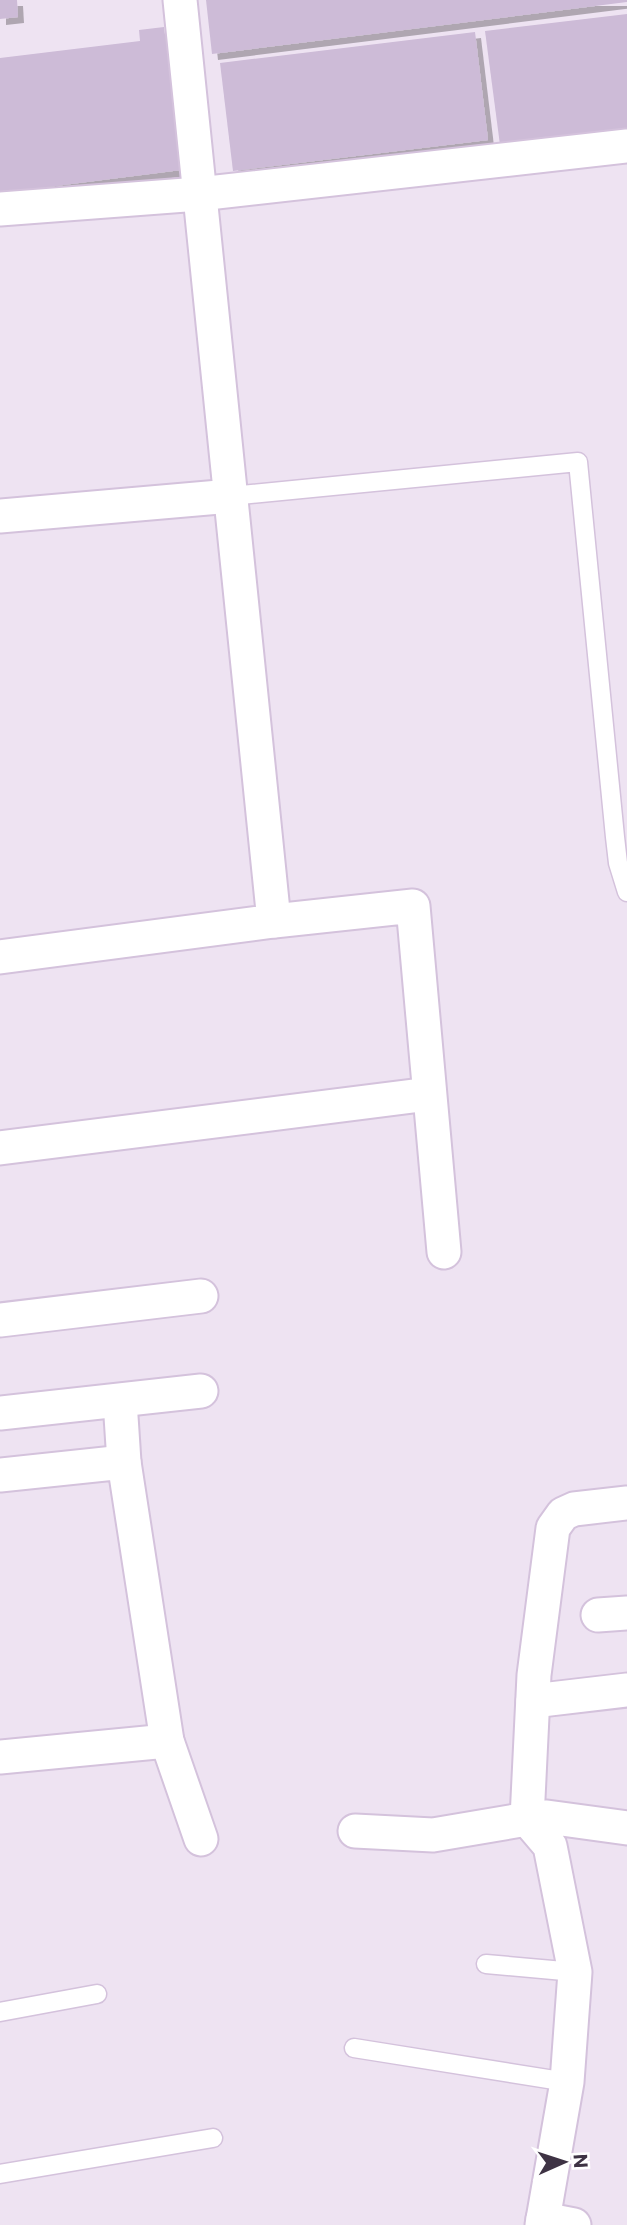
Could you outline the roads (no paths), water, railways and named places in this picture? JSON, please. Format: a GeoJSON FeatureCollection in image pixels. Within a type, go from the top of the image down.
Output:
{"type":"FeatureCollection","features":[{"type":"Feature","properties":{"kind":"street"},"geometry":{"type":"LineString","coordinates":[[180,0],[274,921]]}},
{"type":"Feature","properties":{"kind":"street"},"geometry":{"type":"LineString","coordinates":[[0,209],[199,194],[627,146]]}},
{"type":"Feature","properties":{"kind":"street"},"geometry":{"type":"LineString","coordinates":[[0,516],[231,496]]}},
{"type":"Feature","properties":{"kind":"street"},"geometry":{"type":"LineString","coordinates":[[0,957],[274,921],[413,906],[444,1252]]}},
{"type":"Feature","properties":{"kind":"street"},"geometry":{"type":"LineString","coordinates":[[0,1148],[429,1094]]}},
{"type":"Feature","properties":{"kind":"street"},"geometry":{"type":"LineString","coordinates":[[0,1320],[201,1296]]}},
{"type":"Feature","properties":{"kind":"street"},"geometry":{"type":"LineString","coordinates":[[0,1413],[201,1391]]}},
{"type":"Feature","properties":{"kind":"street"},"geometry":{"type":"LineString","coordinates":[[120,1401],[124,1462],[167,1741],[201,1839]]}},
{"type":"Feature","properties":{"kind":"street"},"geometry":{"type":"LineString","coordinates":[[0,1475],[124,1462]]}},
{"type":"Feature","properties":{"kind":"street"},"geometry":{"type":"LineString","coordinates":[[553,2223],[575,1972],[550,1846],[527,1819],[534,1675],[554,1528],[563,1514],[574,1509],[627,1503]]}},
{"type":"Feature","properties":{"kind":"street"},"geometry":{"type":"LineString","coordinates":[[533,1701],[627,1690]]}},
{"type":"Feature","properties":{"kind":"street"},"geometry":{"type":"LineString","coordinates":[[0,1757],[167,1741]]}},
{"type":"Feature","properties":{"kind":"street"},"geometry":{"type":"LineString","coordinates":[[355,1831],[433,1835],[547,1817],[627,1828]]}},
{"type":"Feature","properties":{"kind":"lane"},"geometry":{"type":"LineString","coordinates":[[231,496],[578,462],[615,837],[618,863],[627,892]]}},
{"type":"Feature","properties":{"kind":"lane"},"geometry":{"type":"LineString","coordinates":[[486,1964],[575,1972]]}},
{"type":"Feature","properties":{"kind":"lane"},"geometry":{"type":"LineString","coordinates":[[0,2011],[97,1994]]}},
{"type":"Feature","properties":{"kind":"lane"},"geometry":{"type":"LineString","coordinates":[[354,2048],[567,2082]]}},
{"type":"Feature","properties":{"kind":"lane"},"geometry":{"type":"LineString","coordinates":[[0,2174],[213,2138]]}}]}
